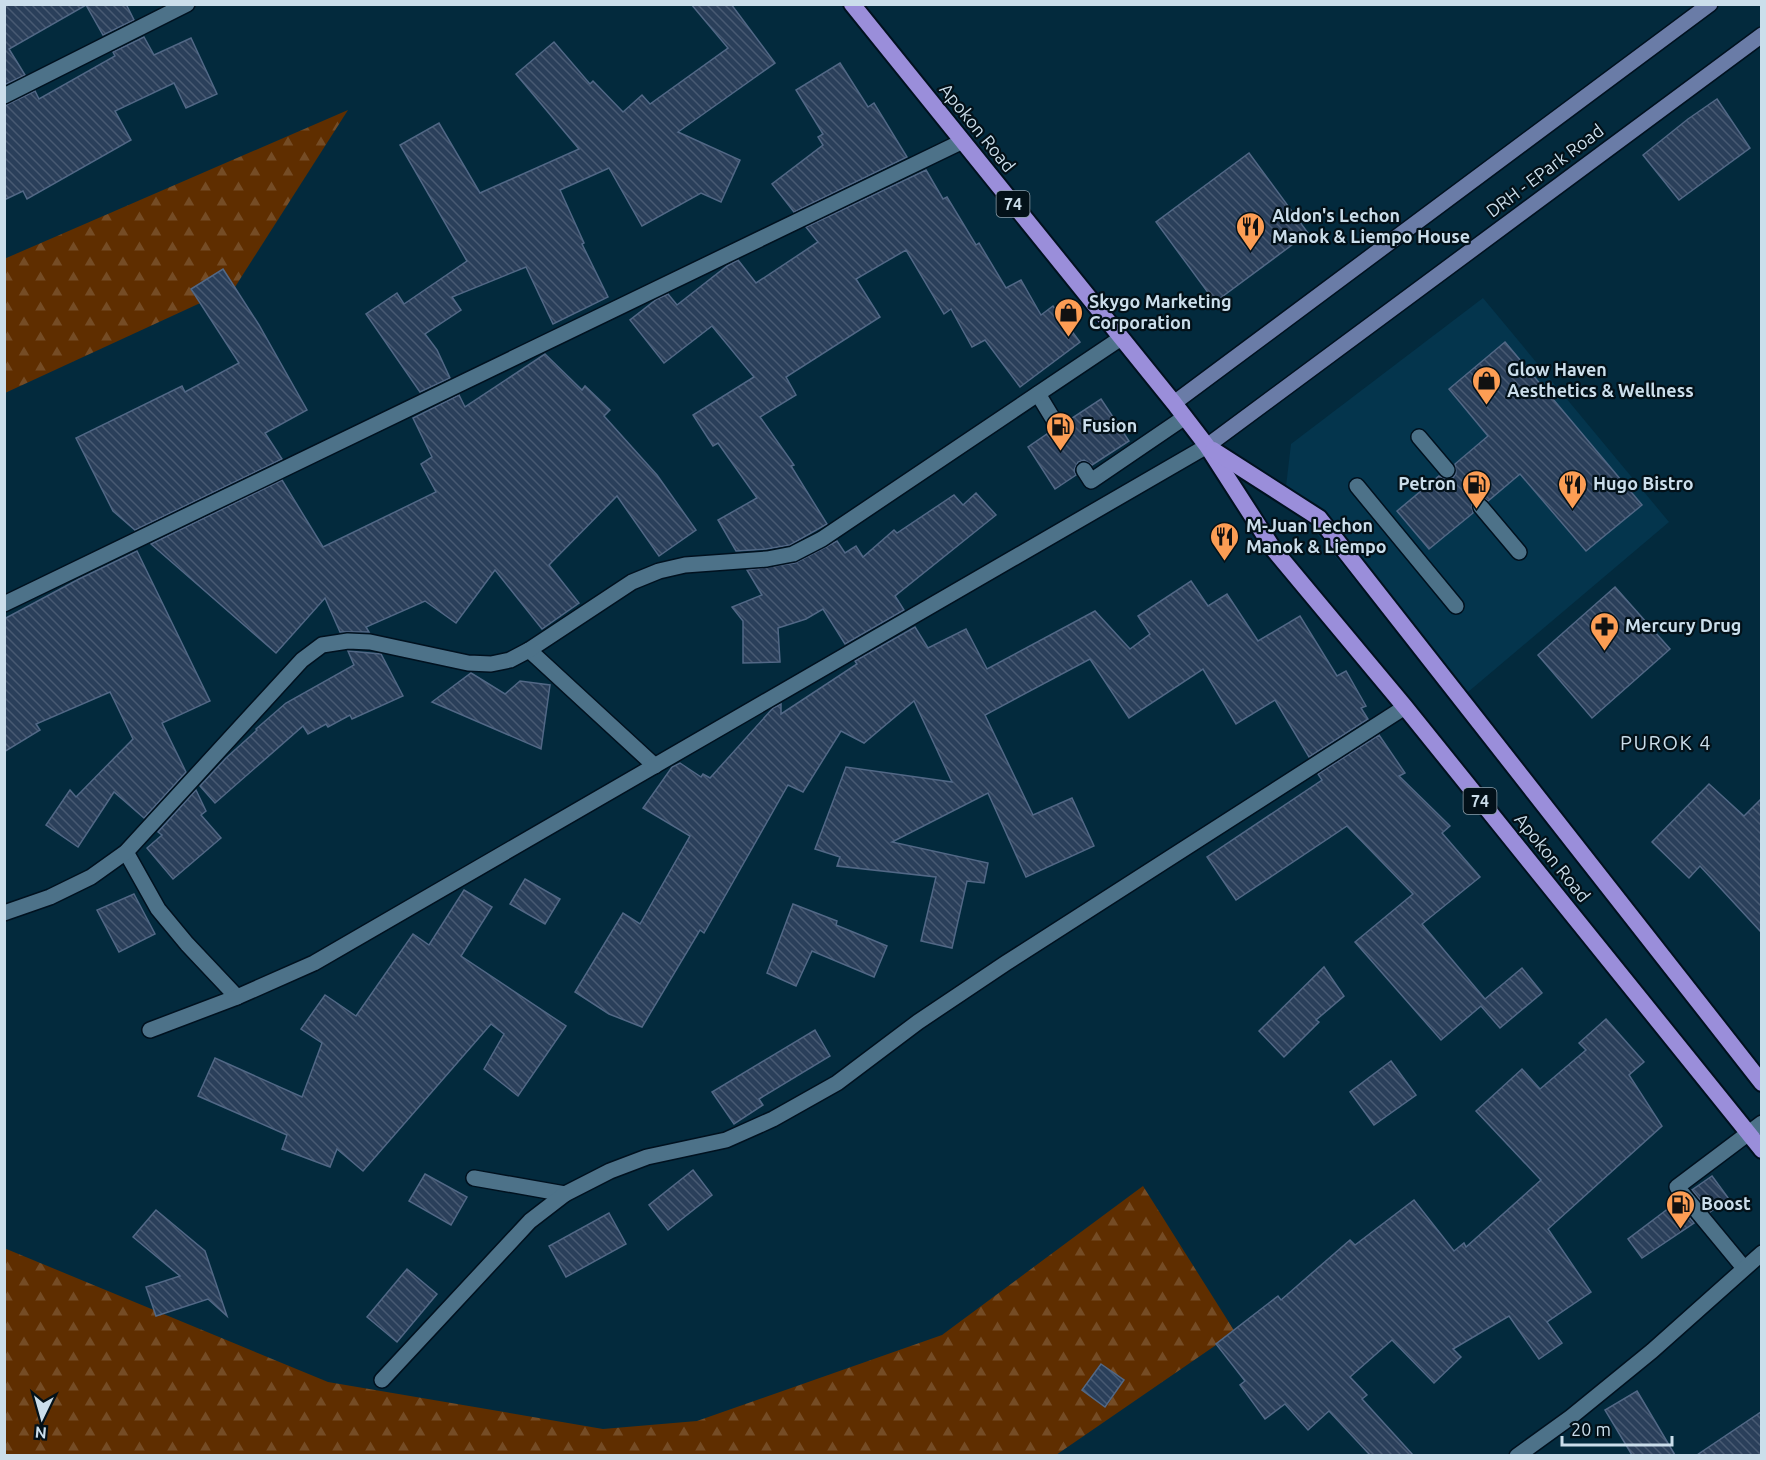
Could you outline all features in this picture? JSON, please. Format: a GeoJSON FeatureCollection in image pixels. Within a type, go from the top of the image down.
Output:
{"type":"FeatureCollection","features":[{"type":"Feature","properties":{"kind":"highway","name":"Apokon Road"},"geometry":{"type":"LineString","coordinates":[[852,4],[1185,417],[1207,446],[1274,550],[1755,1128],[1761,1150]]}},
{"type":"Feature","properties":{"kind":"highway","name":"Apokon Road"},"geometry":{"type":"LineString","coordinates":[[1207,446],[1319,518],[1761,1083]]}},
{"type":"Feature","properties":{"kind":"main road","name":"DRH - EPark Road"},"geometry":{"type":"LineString","coordinates":[[1174,403],[1710,4]]}},
{"type":"Feature","properties":{"kind":"main road","name":"DRH - EPark Road"},"geometry":{"type":"LineString","coordinates":[[1207,446],[1761,34]]}},
{"type":"Feature","properties":{"kind":"street"},"geometry":{"type":"LineString","coordinates":[[4,96],[187,4]]}},
{"type":"Feature","properties":{"kind":"street"},"geometry":{"type":"LineString","coordinates":[[4,604],[963,141]]}},
{"type":"Feature","properties":{"kind":"street"},"geometry":{"type":"LineString","coordinates":[[4,913],[50,897],[91,877],[126,852],[302,660],[322,645],[348,641],[370,642],[468,663],[491,664],[510,660],[529,650],[632,582],[659,571],[685,565],[767,559],[793,554],[822,539],[1121,338]]}},
{"type":"Feature","properties":{"kind":"street"},"geometry":{"type":"LineString","coordinates":[[1038,394],[1058,427]]}},
{"type":"Feature","properties":{"kind":"street"},"geometry":{"type":"LineString","coordinates":[[1084,470],[1091,481],[1185,417]]}},
{"type":"Feature","properties":{"kind":"street"},"geometry":{"type":"LineString","coordinates":[[1419,437],[1448,470]]}},
{"type":"Feature","properties":{"kind":"street"},"geometry":{"type":"LineString","coordinates":[[150,1030],[237,997],[314,963],[1207,446]]}},
{"type":"Feature","properties":{"kind":"street"},"geometry":{"type":"LineString","coordinates":[[1356,486],[1456,606]]}},
{"type":"Feature","properties":{"kind":"street"},"geometry":{"type":"LineString","coordinates":[[1480,507],[1519,552]]}},
{"type":"Feature","properties":{"kind":"street"},"geometry":{"type":"LineString","coordinates":[[529,650],[655,766]]}},
{"type":"Feature","properties":{"kind":"street"},"geometry":{"type":"LineString","coordinates":[[381,1380],[530,1221],[565,1194],[610,1170],[647,1157],[726,1140],[773,1119],[819,1094],[918,1022],[1006,963],[1405,707]]}},
{"type":"Feature","properties":{"kind":"street"},"geometry":{"type":"LineString","coordinates":[[126,852],[158,909],[187,944],[237,997]]}},
{"type":"Feature","properties":{"kind":"street"},"geometry":{"type":"LineString","coordinates":[[1744,1268],[1677,1187],[1755,1128]]}},
{"type":"Feature","properties":{"kind":"street"},"geometry":{"type":"LineString","coordinates":[[474,1178],[565,1194]]}},
{"type":"Feature","properties":{"kind":"street"},"geometry":{"type":"LineString","coordinates":[[1517,1455],[1571,1417],[1652,1351],[1761,1253]]}},
{"type":"Feature","properties":{"kind":"shaded area","name":"Petron"},"geometry":{"type":"Polygon","coordinates":[[[1483,298],[1669,522],[1455,703],[1285,495],[1291,444],[1483,298]]]}},
{"type":"Feature","properties":{"kind":"green space"},"geometry":{"type":"Polygon","coordinates":[[[348,110],[235,287],[5,393],[4,259],[348,110]]]}},
{"type":"Feature","properties":{"kind":"green space"},"geometry":{"type":"Polygon","coordinates":[[[1143,1186],[1235,1332],[1056,1455],[5,1455],[4,1248],[328,1382],[603,1429],[697,1421],[942,1335],[1143,1186]]]}},
{"type":"Feature","properties":{"kind":"building"},"geometry":{"type":"Polygon","coordinates":[[[4,4],[126,4],[134,20],[103,35],[86,5],[9,49],[25,75],[4,85],[4,4]]]}},
{"type":"Feature","properties":{"kind":"building"},"geometry":{"type":"Polygon","coordinates":[[[691,4],[731,4],[775,63],[678,132],[740,160],[721,202],[701,193],[642,226],[609,168],[560,190],[584,243],[582,244],[608,297],[553,324],[526,267],[452,297],[461,310],[425,334],[437,350],[450,378],[420,392],[366,314],[397,293],[404,304],[467,261],[400,145],[439,123],[480,193],[579,149],[516,74],[554,42],[590,84],[593,81],[623,112],[642,95],[650,104],[728,48],[691,4]]]}},
{"type":"Feature","properties":{"kind":"building"},"geometry":{"type":"Polygon","coordinates":[[[144,37],[154,55],[191,38],[217,94],[186,108],[174,83],[115,111],[131,140],[27,199],[23,191],[4,200],[4,106],[35,91],[39,99],[115,56],[113,52],[144,37]]]}},
{"type":"Feature","properties":{"kind":"building"},"geometry":{"type":"Polygon","coordinates":[[[840,63],[868,107],[874,103],[907,157],[794,212],[772,184],[823,145],[818,137],[823,134],[796,90],[840,63]]]}},
{"type":"Feature","properties":{"kind":"building"},"geometry":{"type":"Polygon","coordinates":[[[1717,99],[1750,148],[1679,200],[1643,155],[1717,99]]]}},
{"type":"Feature","properties":{"kind":"building"},"geometry":{"type":"Polygon","coordinates":[[[1249,153],[1308,233],[1215,302],[1156,222],[1249,153]]]}},
{"type":"Feature","properties":{"kind":"building"},"geometry":{"type":"Polygon","coordinates":[[[926,170],[943,199],[947,197],[976,245],[979,243],[1006,288],[1021,280],[1041,315],[1053,306],[1080,342],[1020,387],[985,340],[972,347],[951,309],[944,314],[906,250],[856,279],[880,317],[786,377],[796,395],[760,417],[794,465],[791,466],[827,524],[790,545],[736,551],[718,520],[757,498],[718,443],[713,446],[693,415],[754,377],[712,326],[664,363],[630,320],[657,299],[668,294],[677,305],[738,260],[756,283],[818,242],[806,227],[926,170]]]}},
{"type":"Feature","properties":{"kind":"building"},"geometry":{"type":"Polygon","coordinates":[[[223,269],[259,325],[307,410],[265,433],[282,459],[135,530],[113,511],[76,438],[182,386],[185,392],[239,363],[191,289],[223,269]]]}},
{"type":"Feature","properties":{"kind":"building"},"geometry":{"type":"Polygon","coordinates":[[[1505,342],[1642,505],[1586,551],[1520,474],[1488,501],[1484,498],[1475,499],[1472,504],[1473,513],[1429,549],[1397,511],[1439,476],[1444,479],[1453,478],[1456,473],[1455,464],[1488,436],[1449,389],[1505,342]]]}},
{"type":"Feature","properties":{"kind":"building"},"geometry":{"type":"Polygon","coordinates":[[[545,354],[582,390],[585,386],[610,410],[604,416],[657,475],[696,530],[659,556],[617,496],[549,565],[579,603],[542,629],[495,570],[456,623],[425,601],[366,627],[369,632],[340,632],[325,598],[276,653],[151,544],[282,480],[323,547],[436,492],[421,464],[432,457],[413,418],[459,395],[465,407],[545,354]]]}},
{"type":"Feature","properties":{"kind":"building"},"geometry":{"type":"Polygon","coordinates":[[[1101,399],[1129,441],[1092,465],[1084,460],[1078,462],[1074,470],[1076,475],[1055,489],[1028,447],[1050,432],[1058,437],[1064,435],[1068,427],[1066,422],[1101,399]]]}},
{"type":"Feature","properties":{"kind":"building"},"geometry":{"type":"Polygon","coordinates":[[[976,493],[996,515],[895,596],[904,610],[845,644],[823,609],[806,619],[778,628],[780,662],[743,663],[743,621],[732,607],[762,595],[747,570],[795,563],[837,541],[845,553],[856,546],[863,557],[894,530],[897,533],[954,495],[963,505],[976,493]]]}},
{"type":"Feature","properties":{"kind":"building"},"geometry":{"type":"Polygon","coordinates":[[[137,551],[210,701],[162,723],[186,772],[144,818],[114,792],[78,847],[46,825],[70,790],[76,797],[133,739],[110,692],[36,724],[40,730],[4,752],[4,619],[137,551]]]}},
{"type":"Feature","properties":{"kind":"building"},"geometry":{"type":"Polygon","coordinates":[[[1191,581],[1208,606],[1227,594],[1258,641],[1300,616],[1337,676],[1346,671],[1366,706],[1361,708],[1368,719],[1309,757],[1275,700],[1236,724],[1203,669],[1129,718],[1090,659],[985,715],[1033,815],[1072,798],[1094,846],[1026,877],[988,793],[892,842],[988,863],[984,883],[967,881],[952,948],[921,941],[936,877],[837,866],[840,857],[815,849],[846,767],[952,782],[914,701],[864,743],[841,731],[803,792],[788,785],[704,933],[700,930],[642,1027],[609,1014],[575,992],[623,913],[640,924],[690,836],[643,808],[672,767],[680,763],[701,777],[703,774],[710,778],[773,708],[781,704],[781,714],[857,664],[855,661],[915,627],[928,648],[966,629],[987,669],[1095,611],[1130,649],[1150,634],[1138,616],[1191,581]]]}},
{"type":"Feature","properties":{"kind":"building","name":"Mercury Drug"},"geometry":{"type":"Polygon","coordinates":[[[1615,587],[1670,649],[1592,718],[1538,655],[1615,587]]]}},
{"type":"Feature","properties":{"kind":"building"},"geometry":{"type":"Polygon","coordinates":[[[348,651],[381,654],[403,696],[352,719],[350,715],[328,727],[326,724],[308,734],[303,726],[215,803],[200,786],[256,729],[286,703],[354,665],[348,651]]]}},
{"type":"Feature","properties":{"kind":"building"},"geometry":{"type":"Polygon","coordinates":[[[471,673],[505,694],[520,681],[550,685],[541,749],[432,702],[471,673]]]}},
{"type":"Feature","properties":{"kind":"building"},"geometry":{"type":"Polygon","coordinates":[[[1379,735],[1405,773],[1399,776],[1450,826],[1442,833],[1480,877],[1422,924],[1485,999],[1522,968],[1542,993],[1500,1028],[1481,1006],[1441,1040],[1355,942],[1413,894],[1347,826],[1236,900],[1207,857],[1322,780],[1318,774],[1379,735]]]}},
{"type":"Feature","properties":{"kind":"building"},"geometry":{"type":"Polygon","coordinates":[[[1709,784],[1744,816],[1761,799],[1761,932],[1700,866],[1689,878],[1652,842],[1709,784]]]}},
{"type":"Feature","properties":{"kind":"building"},"geometry":{"type":"Polygon","coordinates":[[[196,790],[206,811],[201,815],[221,838],[173,879],[147,848],[162,835],[158,832],[196,790]]]}},
{"type":"Feature","properties":{"kind":"building"},"geometry":{"type":"Polygon","coordinates":[[[525,879],[560,899],[545,924],[510,904],[525,879]]]}},
{"type":"Feature","properties":{"kind":"building"},"geometry":{"type":"Polygon","coordinates":[[[464,890],[492,907],[461,956],[566,1026],[518,1096],[484,1069],[504,1034],[491,1024],[363,1171],[337,1149],[330,1167],[282,1149],[287,1135],[198,1096],[215,1058],[302,1097],[322,1043],[301,1029],[325,995],[356,1016],[413,934],[429,945],[464,890]]]}},
{"type":"Feature","properties":{"kind":"building"},"geometry":{"type":"Polygon","coordinates":[[[134,894],[155,934],[119,952],[97,910],[134,894]]]}},
{"type":"Feature","properties":{"kind":"building"},"geometry":{"type":"Polygon","coordinates":[[[793,904],[837,921],[836,925],[887,946],[874,977],[812,951],[796,986],[767,973],[793,904]]]}},
{"type":"Feature","properties":{"kind":"building"},"geometry":{"type":"Polygon","coordinates":[[[1324,967],[1344,996],[1316,1020],[1319,1022],[1284,1057],[1259,1031],[1324,967]]]}},
{"type":"Feature","properties":{"kind":"building"},"geometry":{"type":"Polygon","coordinates":[[[1606,1019],[1644,1062],[1629,1075],[1662,1126],[1548,1229],[1591,1292],[1547,1322],[1562,1343],[1539,1359],[1509,1316],[1453,1349],[1461,1357],[1434,1383],[1392,1340],[1350,1377],[1367,1395],[1362,1399],[1413,1455],[1370,1455],[1329,1411],[1308,1430],[1285,1404],[1265,1419],[1240,1385],[1245,1381],[1216,1344],[1278,1296],[1281,1300],[1350,1240],[1355,1245],[1414,1200],[1454,1251],[1464,1243],[1466,1247],[1541,1180],[1476,1111],[1522,1069],[1540,1089],[1586,1050],[1579,1043],[1606,1019]]]}},
{"type":"Feature","properties":{"kind":"building"},"geometry":{"type":"Polygon","coordinates":[[[815,1030],[830,1056],[759,1099],[763,1105],[734,1124],[712,1092],[815,1030]]]}},
{"type":"Feature","properties":{"kind":"building"},"geometry":{"type":"Polygon","coordinates":[[[1391,1061],[1416,1095],[1374,1125],[1350,1092],[1391,1061]]]}},
{"type":"Feature","properties":{"kind":"building"},"geometry":{"type":"Polygon","coordinates":[[[693,1170],[712,1195],[668,1230],[649,1205],[693,1170]]]}},
{"type":"Feature","properties":{"kind":"building"},"geometry":{"type":"Polygon","coordinates":[[[425,1174],[467,1197],[451,1225],[409,1201],[425,1174]]]}},
{"type":"Feature","properties":{"kind":"building"},"geometry":{"type":"Polygon","coordinates":[[[1712,1176],[1729,1199],[1710,1212],[1692,1190],[1712,1176]]]}},
{"type":"Feature","properties":{"kind":"building"},"geometry":{"type":"Polygon","coordinates":[[[1677,1202],[1694,1223],[1642,1258],[1628,1239],[1677,1202]]]}},
{"type":"Feature","properties":{"kind":"building"},"geometry":{"type":"Polygon","coordinates":[[[156,1210],[205,1251],[227,1316],[208,1299],[156,1316],[146,1287],[180,1276],[133,1237],[156,1210]]]}},
{"type":"Feature","properties":{"kind":"building"},"geometry":{"type":"Polygon","coordinates":[[[609,1213],[626,1244],[566,1277],[549,1246],[609,1213]]]}},
{"type":"Feature","properties":{"kind":"building"},"geometry":{"type":"Polygon","coordinates":[[[407,1269],[437,1294],[397,1342],[367,1317],[407,1269]]]}},
{"type":"Feature","properties":{"kind":"building"},"geometry":{"type":"Polygon","coordinates":[[[1101,1364],[1124,1380],[1105,1407],[1082,1390],[1101,1364]]]}},
{"type":"Feature","properties":{"kind":"building"},"geometry":{"type":"Polygon","coordinates":[[[1637,1391],[1675,1455],[1632,1455],[1605,1410],[1637,1391]]]}},
{"type":"Feature","properties":{"kind":"building"},"geometry":{"type":"Polygon","coordinates":[[[1761,1412],[1761,1455],[1697,1455],[1761,1412]]]}},
{"type":"Feature","properties":{"kind":"place","name":"Aldon's Lechon Manok & Liempo House"},"geometry":{"type":"Point","coordinates":[1251,252]}},
{"type":"Feature","properties":{"kind":"place","name":"Skygo Marketing Corporation"},"geometry":{"type":"Point","coordinates":[1068,338]}},
{"type":"Feature","properties":{"kind":"place","name":"Glow Haven Aesthetics & Wellness"},"geometry":{"type":"Point","coordinates":[1486,406]}},
{"type":"Feature","properties":{"kind":"place","name":"Fusion"},"geometry":{"type":"Point","coordinates":[1061,452]}},
{"type":"Feature","properties":{"kind":"place","name":"Petron"},"geometry":{"type":"Point","coordinates":[1477,510]}},
{"type":"Feature","properties":{"kind":"place","name":"Hugo Bistro"},"geometry":{"type":"Point","coordinates":[1572,510]}},
{"type":"Feature","properties":{"kind":"place","name":"M-Juan Lechon Manok & Liempo"},"geometry":{"type":"Point","coordinates":[1225,562]}},
{"type":"Feature","properties":{"kind":"place","name":"Mercury Drug"},"geometry":{"type":"Point","coordinates":[1604,652]}},
{"type":"Feature","properties":{"kind":"place","name":"Boost"},"geometry":{"type":"Point","coordinates":[1680,1230]}},
{"type":"Feature","properties":{"kind":"district","name":"PUROK 4"},"geometry":{"type":"Point","coordinates":[1666,743]}}]}
